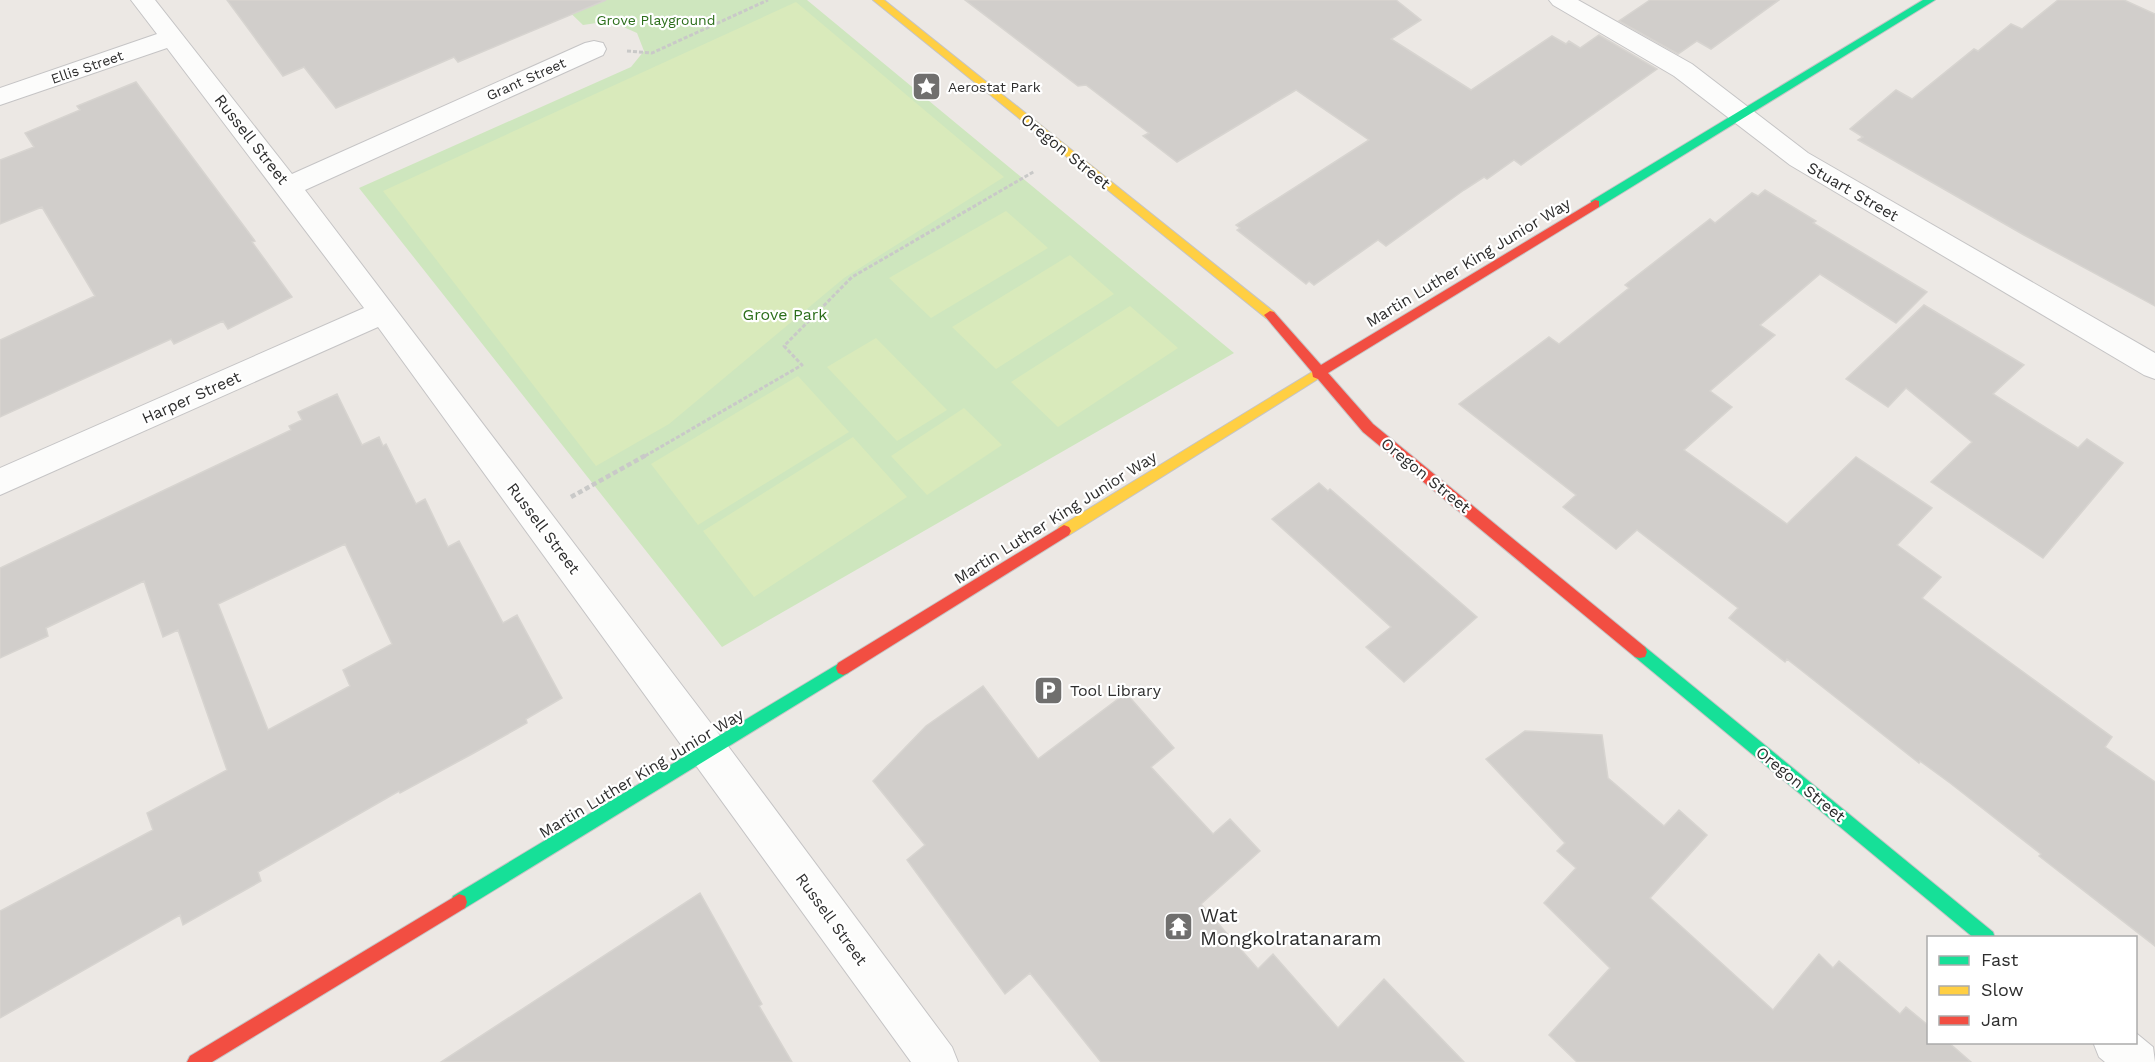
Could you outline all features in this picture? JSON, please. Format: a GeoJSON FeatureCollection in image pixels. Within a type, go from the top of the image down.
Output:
{"type":"FeatureCollection","features":[{"type":"Feature","properties":{"kind":"street","name":"Russell Street"},"geometry":{"type":"LineString","coordinates":[[143,0],[289,186],[709,750],[937,1062]]}},
{"type":"Feature","properties":{"kind":"street","name":"Oregon Street"},"geometry":{"type":"LineString","coordinates":[[879,0],[1274,318],[1368,428],[1985,936]]}},
{"type":"Feature","properties":{"kind":"street","name":"Stuart Street"},"geometry":{"type":"LineString","coordinates":[[1561,0],[1683,70],[1799,159],[2155,367]]}},
{"type":"Feature","properties":{"kind":"street","name":"Martin Luther King Junior Way"},"geometry":{"type":"LineString","coordinates":[[196,1062],[709,750],[1320,372],[1930,0]]}},
{"type":"Feature","properties":{"kind":"street","name":"Ellis Street"},"geometry":{"type":"LineString","coordinates":[[0,97],[173,37]]}},
{"type":"Feature","properties":{"kind":"street","name":"Grant Street"},"geometry":{"type":"LineString","coordinates":[[289,186],[594,49]]}},
{"type":"Feature","properties":{"kind":"street","name":"Harper Street"},"geometry":{"type":"LineString","coordinates":[[0,482],[382,312]]}},
{"type":"Feature","properties":{"kind":"street"},"geometry":{"type":"LineString","coordinates":[[2116,1044],[2138,1062]]}},
{"type":"Feature","properties":{"kind":"path"},"geometry":{"type":"LineString","coordinates":[[594,49],[652,53],[768,0]]}},
{"type":"Feature","properties":{"kind":"path"},"geometry":{"type":"LineString","coordinates":[[536,517],[718,415],[802,364],[784,346],[852,277],[1067,152]]}},
{"type":"Feature","properties":{"kind":"green space","name":"Grove Park"},"geometry":{"type":"Polygon","coordinates":[[[557,0],[807,0],[1234,353],[722,647],[359,188],[631,67],[644,51],[637,33],[610,21],[583,25],[557,0]]]}},
{"type":"Feature","properties":{"kind":"green space"},"geometry":{"type":"Polygon","coordinates":[[[796,2],[1004,177],[844,278],[669,424],[596,466],[383,191],[796,2]]]}},
{"type":"Feature","properties":{"kind":"green space"},"geometry":{"type":"Polygon","coordinates":[[[1006,211],[1048,248],[931,318],[889,278],[1006,211]]]}},
{"type":"Feature","properties":{"kind":"green space"},"geometry":{"type":"Polygon","coordinates":[[[1070,255],[1114,294],[996,369],[952,327],[1070,255]]]}},
{"type":"Feature","properties":{"kind":"green space"},"geometry":{"type":"Polygon","coordinates":[[[1130,306],[1178,348],[1058,427],[1011,382],[1130,306]]]}},
{"type":"Feature","properties":{"kind":"green space"},"geometry":{"type":"Polygon","coordinates":[[[876,338],[947,410],[897,441],[827,367],[876,338]]]}},
{"type":"Feature","properties":{"kind":"green space"},"geometry":{"type":"Polygon","coordinates":[[[798,376],[849,432],[698,525],[651,464],[798,376]]]}},
{"type":"Feature","properties":{"kind":"green space"},"geometry":{"type":"Polygon","coordinates":[[[964,408],[1002,445],[927,495],[891,456],[964,408]]]}},
{"type":"Feature","properties":{"kind":"green space"},"geometry":{"type":"Polygon","coordinates":[[[853,437],[907,497],[754,597],[703,531],[853,437]]]}},
{"type":"Feature","properties":{"kind":"building"},"geometry":{"type":"Polygon","coordinates":[[[227,0],[606,0],[458,62],[454,57],[336,108],[304,67],[283,76],[227,0]]]}},
{"type":"Feature","properties":{"kind":"building"},"geometry":{"type":"Polygon","coordinates":[[[965,0],[1396,0],[1421,20],[1391,39],[1471,90],[1552,36],[1566,44],[1569,41],[1580,48],[1599,35],[1657,69],[1521,165],[1514,160],[1487,179],[1484,177],[1386,246],[1378,240],[1314,285],[1309,281],[1306,284],[1237,230],[1240,228],[1236,225],[1369,140],[1296,90],[1177,162],[1143,136],[1149,133],[1086,85],[1078,86],[965,0]]]}},
{"type":"Feature","properties":{"kind":"building"},"geometry":{"type":"Polygon","coordinates":[[[1650,0],[1779,0],[1711,49],[1697,41],[1678,54],[1619,21],[1650,0]]]}},
{"type":"Feature","properties":{"kind":"building"},"geometry":{"type":"Polygon","coordinates":[[[2058,0],[2124,0],[2155,14],[2155,306],[2024,235],[1858,140],[1863,137],[1850,129],[1896,90],[1912,99],[1974,49],[1978,51],[2011,24],[2022,29],[2058,0]]]}},
{"type":"Feature","properties":{"kind":"building"},"geometry":{"type":"Polygon","coordinates":[[[136,82],[255,241],[252,242],[292,297],[228,329],[223,321],[174,344],[171,339],[0,417],[0,340],[95,296],[42,207],[0,224],[0,160],[34,147],[25,133],[80,110],[77,106],[136,82]]]}},
{"type":"Feature","properties":{"kind":"building"},"geometry":{"type":"Polygon","coordinates":[[[1765,190],[1816,221],[1813,223],[1927,292],[1896,323],[1820,274],[1760,325],[1775,335],[1710,391],[1732,407],[1684,450],[1787,524],[1856,457],[1932,508],[1897,545],[1941,577],[1922,598],[2112,737],[2105,747],[2155,782],[2155,946],[1950,783],[1920,761],[1919,763],[1787,659],[1785,662],[1729,618],[1738,608],[1637,530],[1616,549],[1563,507],[1576,495],[1459,404],[1549,337],[1559,344],[1629,288],[1625,285],[1710,219],[1715,223],[1752,193],[1758,196],[1765,190]]]}},
{"type":"Feature","properties":{"kind":"building"},"geometry":{"type":"Polygon","coordinates":[[[1924,305],[2024,365],[1993,394],[2078,448],[2087,439],[2123,463],[2043,558],[1931,482],[1972,442],[1906,388],[1888,407],[1846,379],[1924,305]]]}},
{"type":"Feature","properties":{"kind":"building"},"geometry":{"type":"Polygon","coordinates":[[[337,394],[362,445],[379,437],[383,446],[386,444],[416,504],[425,499],[448,547],[459,541],[503,623],[517,615],[562,698],[526,719],[527,723],[400,793],[399,791],[258,872],[261,881],[183,925],[180,915],[0,1018],[0,911],[153,830],[147,813],[227,770],[178,630],[163,637],[144,581],[46,628],[48,636],[0,658],[0,568],[291,430],[289,426],[302,420],[298,412],[337,394]],[[345,544],[218,604],[268,730],[350,686],[343,670],[392,644],[345,544]]]}},
{"type":"Feature","properties":{"kind":"building"},"geometry":{"type":"Polygon","coordinates":[[[1319,483],[1328,491],[1330,489],[1477,617],[1404,682],[1366,647],[1391,627],[1272,519],[1319,483]]]}},
{"type":"Feature","properties":{"kind":"building"},"geometry":{"type":"Polygon","coordinates":[[[983,686],[1038,759],[1126,693],[1174,748],[1151,767],[1213,834],[1230,819],[1260,851],[1201,904],[1258,969],[1273,954],[1338,1028],[1384,979],[1464,1062],[1101,1062],[1030,973],[1005,994],[907,860],[925,845],[873,781],[926,726],[983,686]]]}},
{"type":"Feature","properties":{"kind":"building"},"geometry":{"type":"Polygon","coordinates":[[[1525,731],[1602,735],[1608,778],[1664,826],[1679,810],[1707,835],[1650,898],[1773,1010],[1819,954],[1833,968],[1839,961],[1900,1014],[1906,1007],[1927,1024],[1927,1044],[1950,1044],[1971,1062],[1577,1062],[1549,1035],[1610,968],[1544,903],[1576,868],[1557,851],[1565,843],[1486,759],[1525,731]]]}},
{"type":"Feature","properties":{"kind":"building"},"geometry":{"type":"Polygon","coordinates":[[[700,893],[762,1004],[759,1006],[792,1062],[441,1062],[700,893]]]}},
{"type":"Feature","properties":{"kind":"traffic: fast"},"geometry":{"type":"LineString","coordinates":[[1595,204],[1930,0]]}},
{"type":"Feature","properties":{"kind":"traffic: fast"},"geometry":{"type":"LineString","coordinates":[[1640,652],[1985,936]]}},
{"type":"Feature","properties":{"kind":"traffic: fast"},"geometry":{"type":"LineString","coordinates":[[459,902],[843,668]]}},
{"type":"Feature","properties":{"kind":"traffic: slow"},"geometry":{"type":"LineString","coordinates":[[878,0],[1270,315]]}},
{"type":"Feature","properties":{"kind":"traffic: slow"},"geometry":{"type":"LineString","coordinates":[[1064,531],[1317,374]]}},
{"type":"Feature","properties":{"kind":"traffic: jam"},"geometry":{"type":"LineString","coordinates":[[1317,374],[1595,204]]}},
{"type":"Feature","properties":{"kind":"traffic: jam"},"geometry":{"type":"LineString","coordinates":[[1270,315],[1368,428],[1640,652]]}},
{"type":"Feature","properties":{"kind":"traffic: jam"},"geometry":{"type":"LineString","coordinates":[[843,668],[1064,531]]}},
{"type":"Feature","properties":{"kind":"traffic: jam"},"geometry":{"type":"LineString","coordinates":[[196,1062],[459,902]]}},
{"type":"Feature","properties":{"kind":"place","name":"Aerostat Park"},"geometry":{"type":"Point","coordinates":[927,87]}},
{"type":"Feature","properties":{"kind":"place","name":"Tool Library"},"geometry":{"type":"Point","coordinates":[1049,690]}},
{"type":"Feature","properties":{"kind":"place","name":"Wat Mongkolratanaram"},"geometry":{"type":"Point","coordinates":[1179,926]}},
{"type":"Feature","properties":{"kind":"park label","name":"Grove Playground"},"geometry":{"type":"Point","coordinates":[656,20]}}]}
